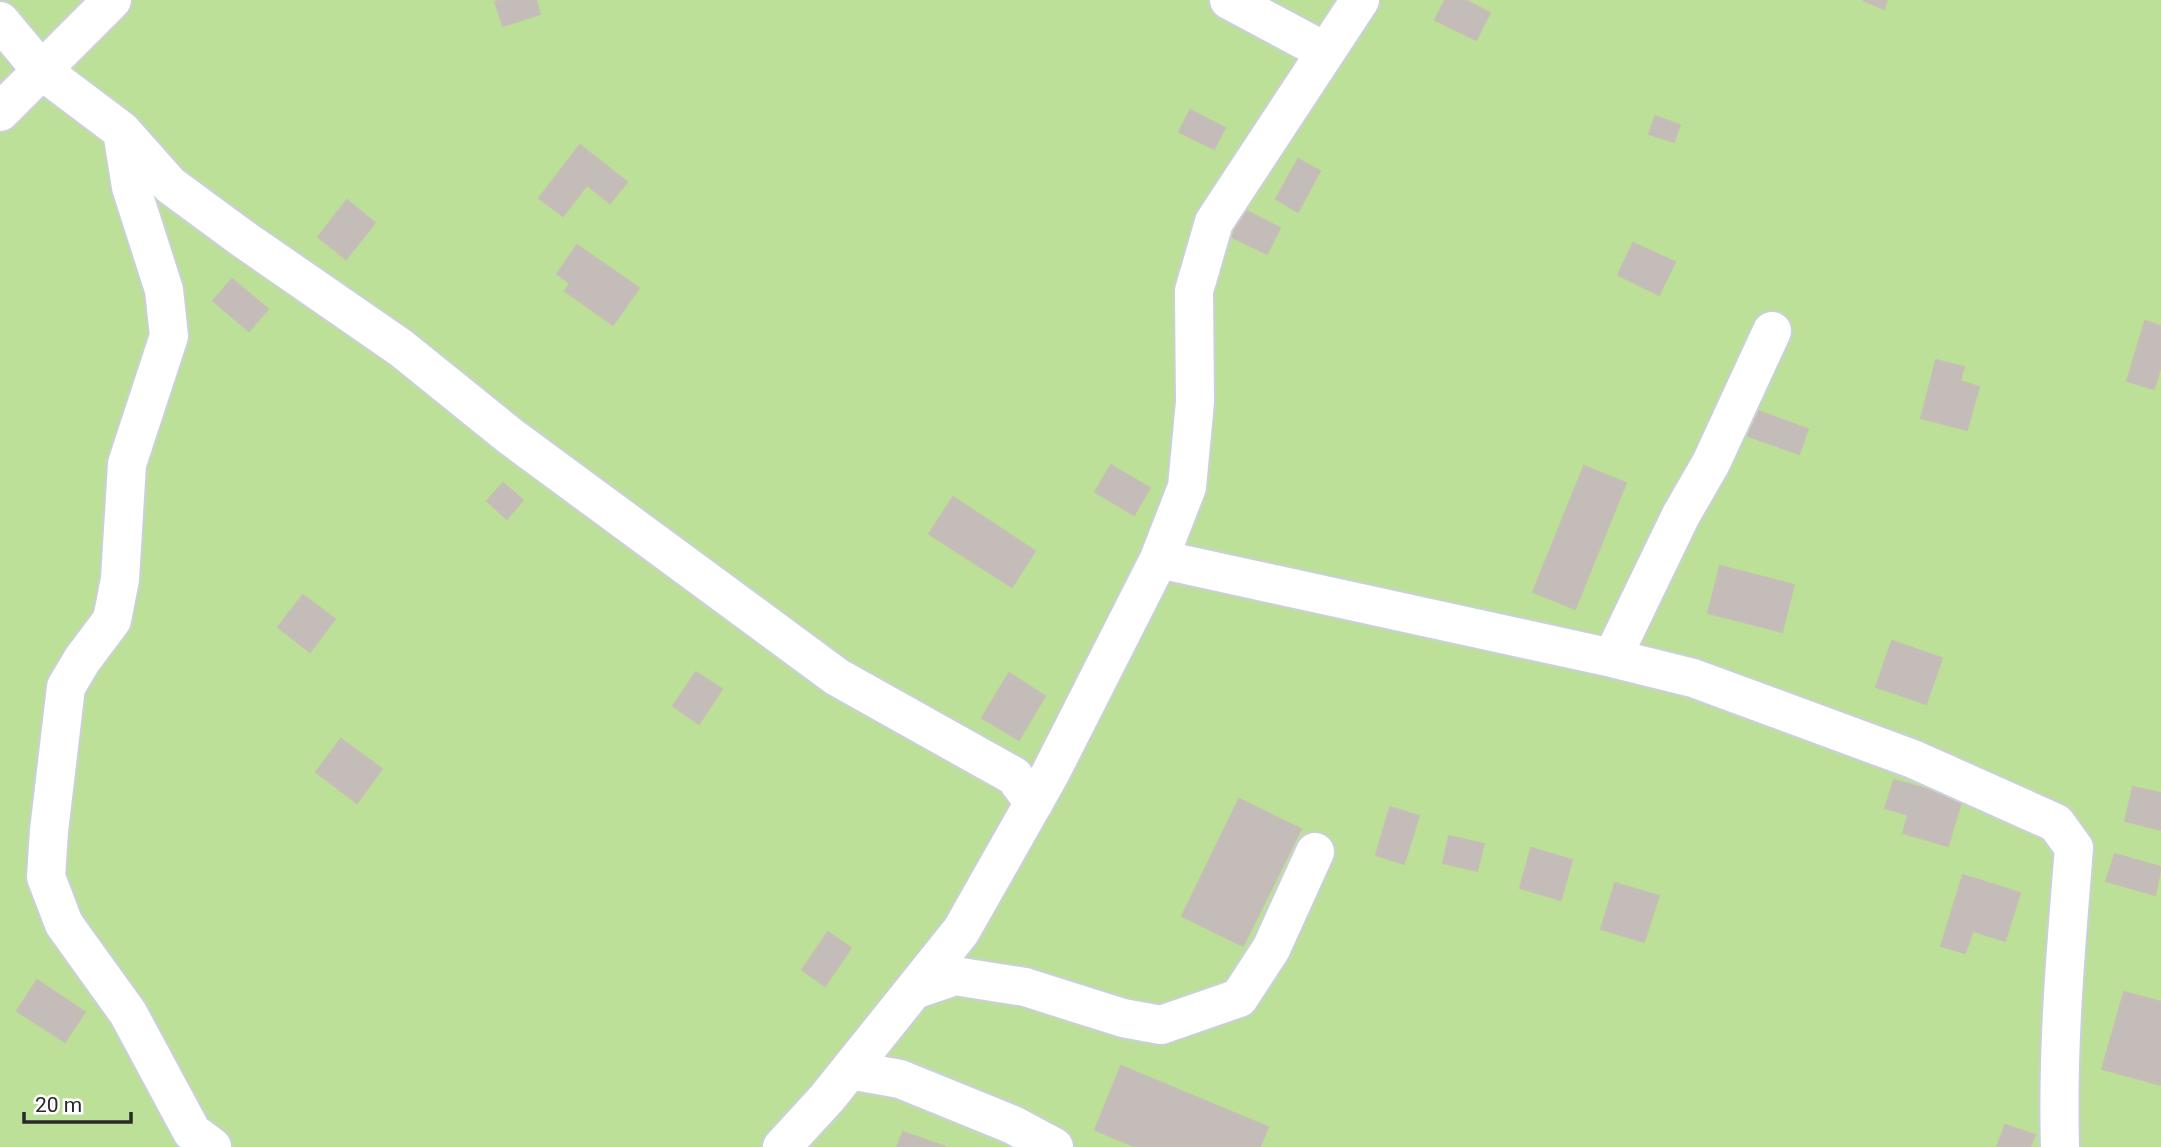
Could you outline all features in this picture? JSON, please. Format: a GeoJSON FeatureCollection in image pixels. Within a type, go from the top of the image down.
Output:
{"type":"FeatureCollection","features":[{"type":"Feature","properties":{"kind":"street"},"geometry":{"type":"LineString","coordinates":[[0,112],[112,0]]}},
{"type":"Feature","properties":{"kind":"street"},"geometry":{"type":"LineString","coordinates":[[1229,0],[1326,52]]}},
{"type":"Feature","properties":{"kind":"street"},"geometry":{"type":"LineString","coordinates":[[782,1147],[850,1070],[961,932],[1034,803],[1159,559],[1187,487],[1195,402],[1194,291],[1214,222],[1360,0]]}},
{"type":"Feature","properties":{"kind":"street"},"geometry":{"type":"LineString","coordinates":[[0,21],[41,70],[122,131],[170,185],[401,348],[543,461],[837,677],[1014,776],[1034,803]]}},
{"type":"Feature","properties":{"kind":"street"},"geometry":{"type":"LineString","coordinates":[[122,131],[131,187],[164,290],[169,336],[127,464],[120,579],[112,620],[66,687],[46,877],[64,924],[128,1013],[192,1132],[212,1147]]}},
{"type":"Feature","properties":{"kind":"street"},"geometry":{"type":"LineString","coordinates":[[1612,659],[1681,515],[1711,463],[1772,331]]}},
{"type":"Feature","properties":{"kind":"street"},"geometry":{"type":"LineString","coordinates":[[1159,559],[1693,678],[1913,759],[2056,823],[2074,848],[2063,983],[2060,1147]]}},
{"type":"Feature","properties":{"kind":"street"},"geometry":{"type":"LineString","coordinates":[[914,990],[956,976],[1025,987],[1123,1018],[1161,1025],[1239,998],[1271,949],[1315,852]]}},
{"type":"Feature","properties":{"kind":"street"},"geometry":{"type":"LineString","coordinates":[[850,1070],[900,1079],[1013,1125],[1054,1147]]}},
{"type":"Feature","properties":{"kind":"green space"},"geometry":{"type":"Polygon","coordinates":[[[0,0],[2161,0],[2161,1147],[0,1147],[0,0]]]}},
{"type":"Feature","properties":{"kind":"building"},"geometry":{"type":"Polygon","coordinates":[[[536,0],[540,14],[503,26],[495,2],[536,0]]]}},
{"type":"Feature","properties":{"kind":"building"},"geometry":{"type":"Polygon","coordinates":[[[1445,0],[1465,0],[1490,13],[1476,40],[1435,20],[1445,0]]]}},
{"type":"Feature","properties":{"kind":"building"},"geometry":{"type":"Polygon","coordinates":[[[1863,0],[1887,0],[1884,9],[1863,0]]]}},
{"type":"Feature","properties":{"kind":"building"},"geometry":{"type":"Polygon","coordinates":[[[1190,110],[1225,128],[1214,149],[1179,132],[1190,110]]]}},
{"type":"Feature","properties":{"kind":"building"},"geometry":{"type":"Polygon","coordinates":[[[1655,116],[1680,125],[1674,142],[1649,134],[1655,116]]]}},
{"type":"Feature","properties":{"kind":"building"},"geometry":{"type":"Polygon","coordinates":[[[580,145],[627,182],[610,203],[587,185],[563,216],[539,198],[580,145]]]}},
{"type":"Feature","properties":{"kind":"building"},"geometry":{"type":"Polygon","coordinates":[[[1298,159],[1320,171],[1298,212],[1276,199],[1298,159]]]}},
{"type":"Feature","properties":{"kind":"building"},"geometry":{"type":"Polygon","coordinates":[[[347,200],[375,223],[346,259],[318,237],[347,200]]]}},
{"type":"Feature","properties":{"kind":"building"},"geometry":{"type":"Polygon","coordinates":[[[1243,209],[1280,228],[1267,254],[1230,236],[1243,209]]]}},
{"type":"Feature","properties":{"kind":"building"},"geometry":{"type":"Polygon","coordinates":[[[1633,243],[1675,262],[1659,295],[1618,275],[1633,243]]]}},
{"type":"Feature","properties":{"kind":"building"},"geometry":{"type":"Polygon","coordinates":[[[577,245],[639,288],[613,325],[565,291],[570,283],[557,274],[577,245]]]}},
{"type":"Feature","properties":{"kind":"building"},"geometry":{"type":"Polygon","coordinates":[[[232,279],[268,309],[249,331],[213,301],[232,279]]]}},
{"type":"Feature","properties":{"kind":"building"},"geometry":{"type":"Polygon","coordinates":[[[2145,321],[2161,326],[2161,366],[2154,389],[2127,381],[2145,321]]]}},
{"type":"Feature","properties":{"kind":"building"},"geometry":{"type":"Polygon","coordinates":[[[1936,360],[1964,367],[1960,381],[1979,387],[1967,430],[1921,418],[1936,360]]]}},
{"type":"Feature","properties":{"kind":"building"},"geometry":{"type":"Polygon","coordinates":[[[1758,411],[1808,429],[1799,454],[1748,436],[1758,411]]]}},
{"type":"Feature","properties":{"kind":"building"},"geometry":{"type":"Polygon","coordinates":[[[1111,465],[1150,488],[1134,515],[1095,492],[1111,465]]]}},
{"type":"Feature","properties":{"kind":"building"},"geometry":{"type":"Polygon","coordinates":[[[1584,466],[1626,483],[1575,609],[1533,592],[1584,466]]]}},
{"type":"Feature","properties":{"kind":"building"},"geometry":{"type":"Polygon","coordinates":[[[503,483],[523,500],[507,519],[487,501],[503,483]]]}},
{"type":"Feature","properties":{"kind":"building"},"geometry":{"type":"Polygon","coordinates":[[[953,497],[1035,551],[1012,587],[929,534],[953,497]]]}},
{"type":"Feature","properties":{"kind":"building"},"geometry":{"type":"Polygon","coordinates":[[[1720,566],[1794,585],[1782,632],[1708,613],[1720,566]]]}},
{"type":"Feature","properties":{"kind":"building"},"geometry":{"type":"Polygon","coordinates":[[[303,595],[335,619],[310,652],[278,627],[303,595]]]}},
{"type":"Feature","properties":{"kind":"building"},"geometry":{"type":"Polygon","coordinates":[[[1892,641],[1942,658],[1926,704],[1876,687],[1892,641]]]}},
{"type":"Feature","properties":{"kind":"building"},"geometry":{"type":"Polygon","coordinates":[[[696,672],[722,689],[699,724],[673,706],[696,672]]]}},
{"type":"Feature","properties":{"kind":"building"},"geometry":{"type":"Polygon","coordinates":[[[1009,673],[1045,696],[1019,740],[982,718],[1009,673]]]}},
{"type":"Feature","properties":{"kind":"building"},"geometry":{"type":"Polygon","coordinates":[[[341,739],[382,769],[357,803],[316,772],[341,739]]]}},
{"type":"Feature","properties":{"kind":"building"},"geometry":{"type":"Polygon","coordinates":[[[1894,780],[1962,799],[1948,846],[1903,833],[1908,815],[1885,808],[1894,780]]]}},
{"type":"Feature","properties":{"kind":"building"},"geometry":{"type":"Polygon","coordinates":[[[2133,787],[2161,793],[2161,830],[2125,821],[2133,787]]]}},
{"type":"Feature","properties":{"kind":"building"},"geometry":{"type":"Polygon","coordinates":[[[1239,799],[1301,829],[1243,946],[1182,916],[1239,799]]]}},
{"type":"Feature","properties":{"kind":"building"},"geometry":{"type":"Polygon","coordinates":[[[1390,807],[1419,816],[1404,864],[1376,855],[1390,807]]]}},
{"type":"Feature","properties":{"kind":"building"},"geometry":{"type":"Polygon","coordinates":[[[1449,836],[1484,844],[1477,871],[1443,863],[1449,836]]]}},
{"type":"Feature","properties":{"kind":"building"},"geometry":{"type":"Polygon","coordinates":[[[1531,848],[1572,860],[1561,900],[1520,888],[1531,848]]]}},
{"type":"Feature","properties":{"kind":"building"},"geometry":{"type":"Polygon","coordinates":[[[2115,854],[2161,867],[2155,895],[2106,881],[2115,854]]]}},
{"type":"Feature","properties":{"kind":"building"},"geometry":{"type":"Polygon","coordinates":[[[1963,875],[2020,893],[2005,941],[1973,931],[1965,953],[1941,946],[1963,875]]]}},
{"type":"Feature","properties":{"kind":"building"},"geometry":{"type":"Polygon","coordinates":[[[1615,883],[1659,896],[1644,942],[1601,929],[1615,883]]]}},
{"type":"Feature","properties":{"kind":"building"},"geometry":{"type":"Polygon","coordinates":[[[828,932],[851,948],[825,986],[802,970],[828,932]]]}},
{"type":"Feature","properties":{"kind":"building"},"geometry":{"type":"Polygon","coordinates":[[[37,980],[85,1012],[65,1042],[17,1011],[37,980]]]}},
{"type":"Feature","properties":{"kind":"building"},"geometry":{"type":"Polygon","coordinates":[[[2124,992],[2161,1002],[2161,1085],[2102,1069],[2124,992]]]}},
{"type":"Feature","properties":{"kind":"building"},"geometry":{"type":"Polygon","coordinates":[[[1121,1066],[1268,1127],[1260,1147],[1136,1147],[1095,1130],[1121,1066]]]}},
{"type":"Feature","properties":{"kind":"building"},"geometry":{"type":"Polygon","coordinates":[[[2005,1125],[2035,1135],[2030,1147],[1997,1147],[2005,1125]]]}},
{"type":"Feature","properties":{"kind":"building"},"geometry":{"type":"Polygon","coordinates":[[[903,1132],[946,1147],[897,1147],[903,1132]]]}}]}
